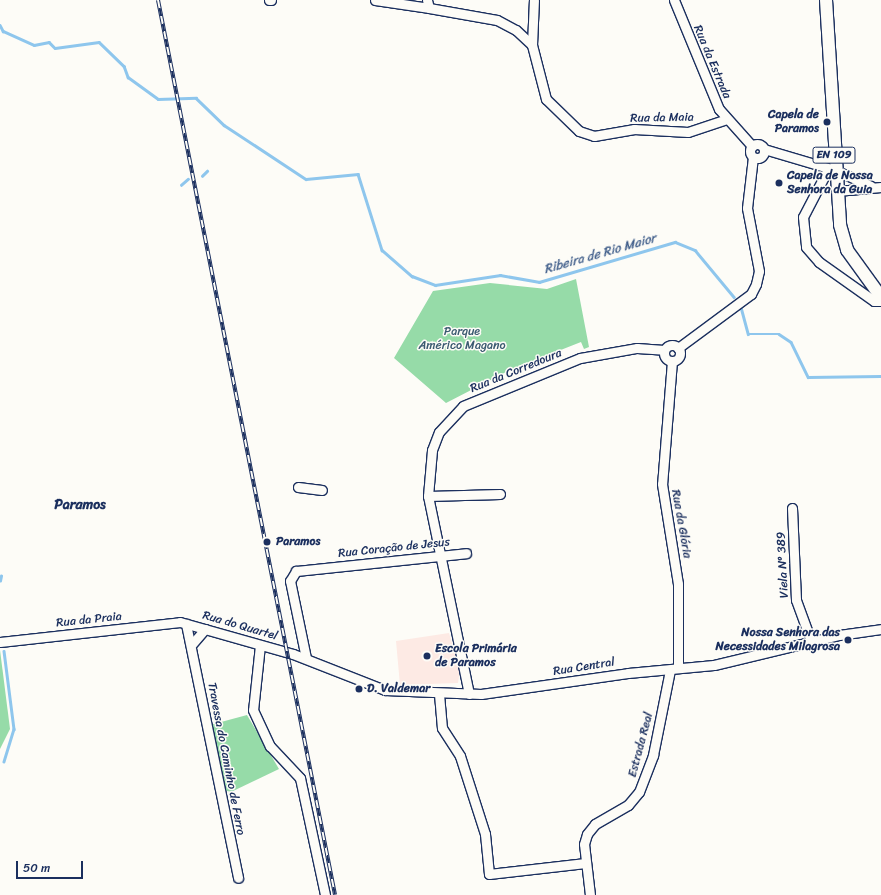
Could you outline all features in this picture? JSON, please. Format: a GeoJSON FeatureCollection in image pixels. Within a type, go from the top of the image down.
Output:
{"type":"FeatureCollection","features":[{"type":"Feature","properties":{"kind":"main road","name":"EN 109"},"geometry":{"type":"LineString","coordinates":[[826,0],[832,170],[837,190],[840,225],[847,250],[881,297]]}},
{"type":"Feature","properties":{"kind":"street"},"geometry":{"type":"LineString","coordinates":[[375,0],[428,4],[497,20],[516,30],[532,45]]}},
{"type":"Feature","properties":{"kind":"street","name":"Rua da Maia"},"geometry":{"type":"LineString","coordinates":[[534,0],[532,45],[546,99],[579,131],[594,136],[634,129],[688,132],[727,119]]}},
{"type":"Feature","properties":{"kind":"street","name":"Rua da Estrada"},"geometry":{"type":"LineString","coordinates":[[674,0],[702,70],[727,119],[752,146]]}},
{"type":"Feature","properties":{"kind":"street"},"geometry":{"type":"LineString","coordinates":[[678,348],[751,294],[756,284],[759,271],[746,208],[753,157],[750,152],[752,146],[758,144],[764,149],[832,170],[871,186]]}},
{"type":"Feature","properties":{"kind":"street"},"geometry":{"type":"LineString","coordinates":[[753,157],[762,156],[764,149]]}},
{"type":"Feature","properties":{"kind":"street"},"geometry":{"type":"LineString","coordinates":[[832,170],[803,217],[806,247],[819,262],[868,297],[881,301]]}},
{"type":"Feature","properties":{"kind":"street"},"geometry":{"type":"LineString","coordinates":[[837,190],[871,186],[881,187]]}},
{"type":"Feature","properties":{"kind":"street"},"geometry":{"type":"LineString","coordinates":[[669,345],[678,348],[680,355],[672,361],[665,358],[664,350],[669,345]]}},
{"type":"Feature","properties":{"kind":"street","name":"Rua da Corredoura"},"geometry":{"type":"LineString","coordinates":[[469,694],[439,556],[428,496],[432,450],[439,432],[463,406],[580,358],[637,348],[664,350]]}},
{"type":"Feature","properties":{"kind":"street","name":"Rua da Glória"},"geometry":{"type":"LineString","coordinates":[[672,361],[662,484],[678,584],[674,669]]}},
{"type":"Feature","properties":{"kind":"street"},"geometry":{"type":"LineString","coordinates":[[298,487],[322,490]]}},
{"type":"Feature","properties":{"kind":"street"},"geometry":{"type":"LineString","coordinates":[[428,496],[500,494]]}},
{"type":"Feature","properties":{"kind":"street","name":"Viela Nº 389"},"geometry":{"type":"LineString","coordinates":[[792,508],[796,600],[811,642]]}},
{"type":"Feature","properties":{"kind":"street","name":"Rua Coração de Jesus"},"geometry":{"type":"LineString","coordinates":[[306,658],[291,575],[296,571],[466,553]]}},
{"type":"Feature","properties":{"kind":"street","name":"Rua do Quartel"},"geometry":{"type":"LineString","coordinates":[[183,623],[293,654]]}},
{"type":"Feature","properties":{"kind":"street","name":"Rua da Praia"},"geometry":{"type":"LineString","coordinates":[[0,642],[183,623]]}},
{"type":"Feature","properties":{"kind":"street","name":"Travessa do Caminho de Ferro"},"geometry":{"type":"LineString","coordinates":[[183,623],[192,644],[238,878]]}},
{"type":"Feature","properties":{"kind":"street"},"geometry":{"type":"LineString","coordinates":[[192,644],[205,629]]}},
{"type":"Feature","properties":{"kind":"street","name":"Rua Central"},"geometry":{"type":"LineString","coordinates":[[293,654],[385,690],[439,694],[469,694],[674,669],[714,666],[811,642],[881,629]]}},
{"type":"Feature","properties":{"kind":"street"},"geometry":{"type":"LineString","coordinates":[[260,645],[254,710],[270,746],[300,778],[325,895]]}},
{"type":"Feature","properties":{"kind":"street","name":"Estrada Real"},"geometry":{"type":"LineString","coordinates":[[590,895],[585,863],[587,834],[595,824],[628,805],[647,775],[674,669]]}},
{"type":"Feature","properties":{"kind":"street"},"geometry":{"type":"LineString","coordinates":[[439,694],[442,728],[462,762],[485,834],[489,874],[585,863]]}},
{"type":"Feature","properties":{"kind":"shaded area","name":"Escola Primária de Paramos"},"geometry":{"type":"Polygon","coordinates":[[[449,633],[460,670],[458,683],[400,685],[396,641],[449,633]]]}},
{"type":"Feature","properties":{"kind":"green space","name":"Parque Américo Magano"},"geometry":{"type":"Polygon","coordinates":[[[576,279],[589,347],[584,349],[581,342],[510,370],[446,403],[394,358],[433,291],[490,283],[547,289],[576,279]]]}},
{"type":"Feature","properties":{"kind":"green space"},"geometry":{"type":"Polygon","coordinates":[[[0,650],[10,729],[0,749],[0,650]]]}},
{"type":"Feature","properties":{"kind":"green space"},"geometry":{"type":"Polygon","coordinates":[[[247,715],[279,769],[231,792],[224,790],[210,725],[247,715]]]}},
{"type":"Feature","properties":{"kind":"waterway","name":"Ribeira de Rio Maior"},"geometry":{"type":"LineString","coordinates":[[0,25],[3,31],[34,45],[49,42],[55,48],[99,42],[124,66],[128,77],[158,99],[196,98],[224,125],[306,179],[358,174],[382,250],[412,276],[435,285],[500,275],[539,282],[675,242],[695,250],[734,297]]}},
{"type":"Feature","properties":{"kind":"waterway"},"geometry":{"type":"LineString","coordinates":[[202,176],[207,171]]}},
{"type":"Feature","properties":{"kind":"waterway"},"geometry":{"type":"LineString","coordinates":[[181,185],[188,179]]}},
{"type":"Feature","properties":{"kind":"waterway","name":"Ribeira de Rio Maior"},"geometry":{"type":"LineString","coordinates":[[741,307],[748,334],[779,334],[791,342],[808,377],[881,376]]}},
{"type":"Feature","properties":{"kind":"waterway"},"geometry":{"type":"LineString","coordinates":[[0,581],[1,576]]}},
{"type":"Feature","properties":{"kind":"waterway"},"geometry":{"type":"LineString","coordinates":[[4,651],[14,729],[4,762]]}},
{"type":"Feature","properties":{"kind":"railway"},"geometry":{"type":"LineString","coordinates":[[158,0],[335,895]]}},
{"type":"Feature","properties":{"kind":"place","name":"Capela de Paramos"},"geometry":{"type":"Point","coordinates":[827,122]}},
{"type":"Feature","properties":{"kind":"place","name":"Capela de Nossa Senhora da Guia"},"geometry":{"type":"Point","coordinates":[779,183]}},
{"type":"Feature","properties":{"kind":"place","name":"Paramos"},"geometry":{"type":"Point","coordinates":[267,542]}},
{"type":"Feature","properties":{"kind":"place","name":"Nossa Senhora das Necessidades Milagrosa"},"geometry":{"type":"Point","coordinates":[848,640]}},
{"type":"Feature","properties":{"kind":"place","name":"Escola Primária de Paramos"},"geometry":{"type":"Point","coordinates":[427,656]}},
{"type":"Feature","properties":{"kind":"place","name":"D. Valdemar"},"geometry":{"type":"Point","coordinates":[359,689]}},
{"type":"Feature","properties":{"kind":"district","name":"Paramos"},"geometry":{"type":"Point","coordinates":[80,505]}}]}
